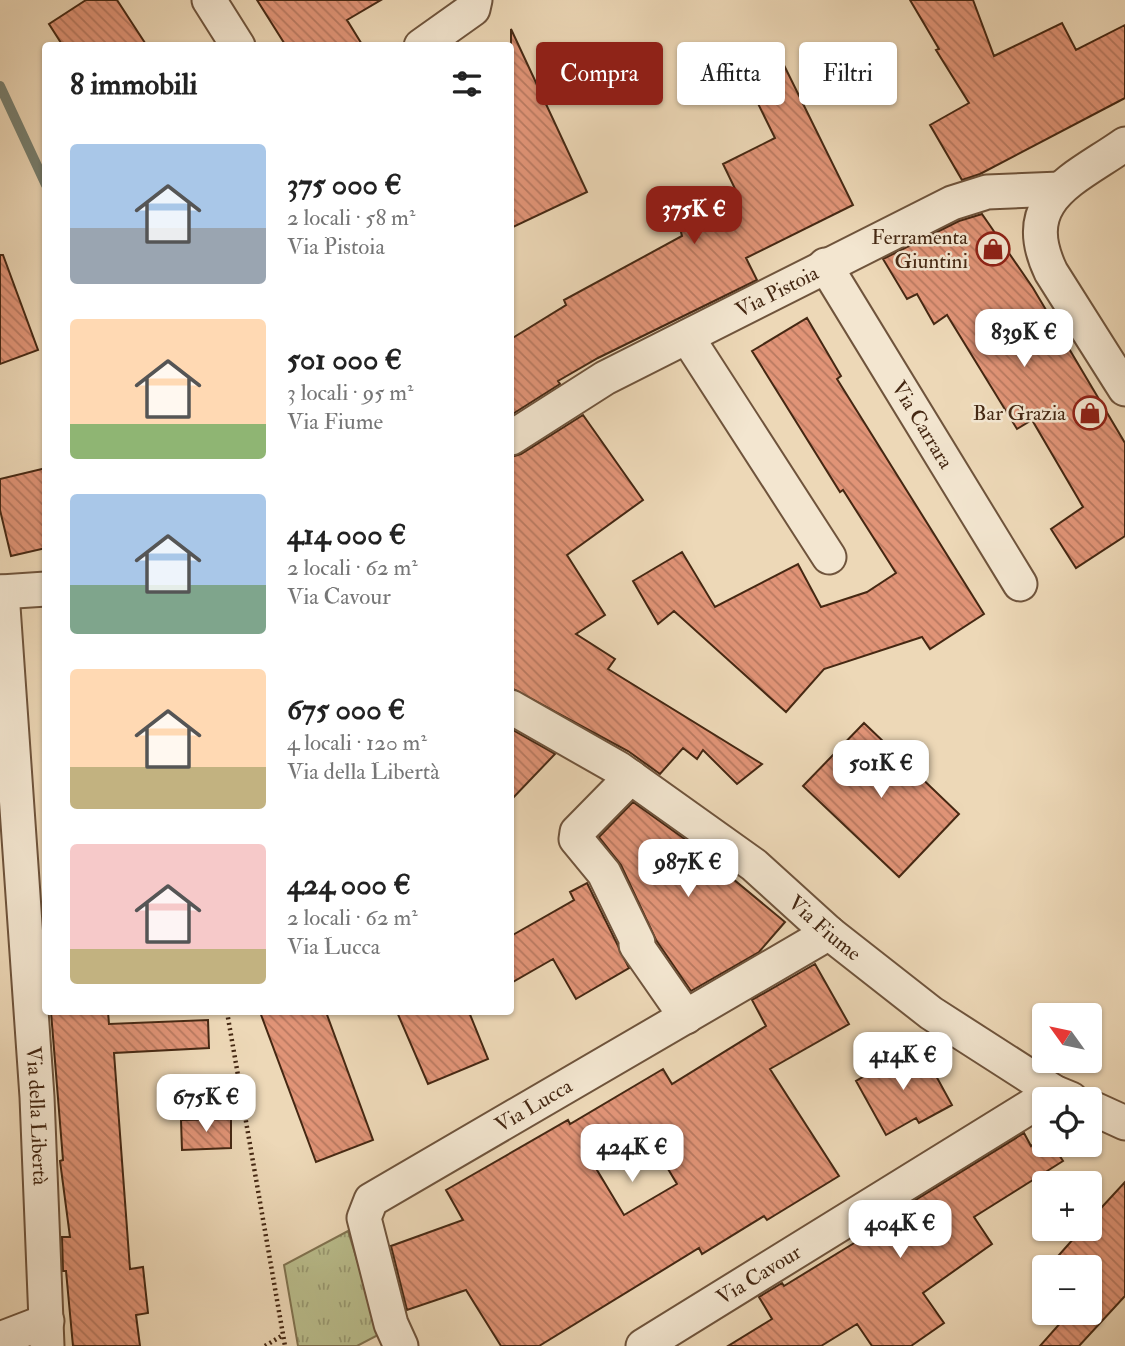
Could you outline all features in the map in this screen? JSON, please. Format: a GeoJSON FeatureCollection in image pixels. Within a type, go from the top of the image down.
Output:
{"type":"FeatureCollection","features":[{"type":"Feature","properties":{"kind":"street"},"geometry":{"type":"LineString","coordinates":[[209,0],[235,42]]}},
{"type":"Feature","properties":{"kind":"street"},"geometry":{"type":"LineString","coordinates":[[427,42],[473,9],[475,0]]}},
{"type":"Feature","properties":{"kind":"street"},"geometry":{"type":"LineString","coordinates":[[1125,145],[1060,189],[1039,228],[1042,252],[1125,389]]}},
{"type":"Feature","properties":{"kind":"street","name":"Via Pistoia"},"geometry":{"type":"LineString","coordinates":[[514,435],[605,378],[825,265],[972,195],[1005,190],[1060,189]]}},
{"type":"Feature","properties":{"kind":"street","name":"Via Carrara"},"geometry":{"type":"LineString","coordinates":[[825,265],[1020,584]]}},
{"type":"Feature","properties":{"kind":"street"},"geometry":{"type":"LineString","coordinates":[[687,337],[829,557]]}},
{"type":"Feature","properties":{"kind":"street"},"geometry":{"type":"LineString","coordinates":[[1,592],[42,589]]}},
{"type":"Feature","properties":{"kind":"street","name":"Via della Libertà"},"geometry":{"type":"LineString","coordinates":[[1,592],[37,1097],[47,1333]]}},
{"type":"Feature","properties":{"kind":"street","name":"Via Fiume"},"geometry":{"type":"LineString","coordinates":[[514,709],[631,777],[754,865],[830,933],[931,1013],[1050,1087]]}},
{"type":"Feature","properties":{"kind":"street"},"geometry":{"type":"LineString","coordinates":[[631,777],[577,832],[576,839],[604,873],[638,943],[636,945],[686,1017]]}},
{"type":"Feature","properties":{"kind":"street","name":"Via Lucca"},"geometry":{"type":"LineString","coordinates":[[401,1346],[391,1324],[364,1218],[370,1200],[830,933]]}},
{"type":"Feature","properties":{"kind":"street"},"geometry":{"type":"LineString","coordinates":[[1102,1112],[1125,1122]]}},
{"type":"Feature","properties":{"kind":"street","name":"Via Cavour"},"geometry":{"type":"LineString","coordinates":[[643,1346],[1032,1114]]}},
{"type":"Feature","properties":{"kind":"street"},"geometry":{"type":"LineString","coordinates":[[0,1339],[47,1333]]}},
{"type":"Feature","properties":{"kind":"path"},"geometry":{"type":"LineString","coordinates":[[228,1015],[285,1346]]}},
{"type":"Feature","properties":{"kind":"path"},"geometry":{"type":"LineString","coordinates":[[265,1346],[282,1335]]}},
{"type":"Feature","properties":{"kind":"green space"},"geometry":{"type":"Polygon","coordinates":[[[348,1231],[380,1334],[357,1346],[298,1346],[284,1265],[348,1231]]]}},
{"type":"Feature","properties":{"kind":"building"},"geometry":{"type":"Polygon","coordinates":[[[86,0],[117,0],[144,42],[60,42],[49,24],[86,0]]]}},
{"type":"Feature","properties":{"kind":"building"},"geometry":{"type":"Polygon","coordinates":[[[257,0],[381,0],[347,20],[361,42],[283,42],[257,0]]]}},
{"type":"Feature","properties":{"kind":"building"},"geometry":{"type":"Polygon","coordinates":[[[910,0],[973,0],[994,56],[1062,23],[1076,50],[1125,25],[1125,98],[980,174],[962,180],[930,125],[969,103],[936,50],[939,49],[910,0]]]}},
{"type":"Feature","properties":{"kind":"building"},"geometry":{"type":"Polygon","coordinates":[[[511,29],[536,83],[536,105],[546,105],[587,192],[514,227],[514,42],[511,42],[511,29]]]}},
{"type":"Feature","properties":{"kind":"building"},"geometry":{"type":"Polygon","coordinates":[[[785,67],[799,96],[799,105],[804,105],[853,205],[746,258],[757,280],[598,358],[558,381],[560,384],[514,413],[514,337],[566,305],[564,300],[682,236],[681,232],[697,223],[692,213],[739,197],[723,164],[775,138],[759,105],[785,105],[785,67]]]}},
{"type":"Feature","properties":{"kind":"building"},"geometry":{"type":"Polygon","coordinates":[[[982,214],[1033,288],[1125,443],[1125,536],[1076,568],[1051,529],[1083,507],[1032,420],[1017,429],[947,315],[934,324],[917,294],[907,299],[883,259],[959,221],[982,214]]]}},
{"type":"Feature","properties":{"kind":"building"},"geometry":{"type":"Polygon","coordinates":[[[0,255],[3,255],[38,350],[0,364],[0,255]]]}},
{"type":"Feature","properties":{"kind":"building"},"geometry":{"type":"Polygon","coordinates":[[[807,318],[841,376],[837,379],[984,614],[930,649],[922,637],[824,669],[786,712],[674,611],[658,624],[633,581],[682,552],[715,607],[798,564],[821,607],[867,592],[896,573],[843,490],[840,492],[752,351],[807,318]]]}},
{"type":"Feature","properties":{"kind":"building"},"geometry":{"type":"Polygon","coordinates":[[[583,415],[643,500],[567,555],[605,615],[576,634],[615,659],[608,669],[762,764],[737,784],[703,750],[697,759],[683,748],[660,774],[628,751],[514,690],[514,456],[583,415]]]}},
{"type":"Feature","properties":{"kind":"building"},"geometry":{"type":"Polygon","coordinates":[[[42,469],[42,549],[11,556],[0,510],[0,479],[42,469]]]}},
{"type":"Feature","properties":{"kind":"building"},"geometry":{"type":"Polygon","coordinates":[[[864,723],[959,814],[899,877],[803,786],[864,723]]]}},
{"type":"Feature","properties":{"kind":"building"},"geometry":{"type":"Polygon","coordinates":[[[514,731],[555,754],[514,797],[514,731]]]}},
{"type":"Feature","properties":{"kind":"building"},"geometry":{"type":"Polygon","coordinates":[[[633,802],[686,840],[785,922],[759,952],[691,991],[656,940],[621,865],[599,837],[633,802]]]}},
{"type":"Feature","properties":{"kind":"building"},"geometry":{"type":"Polygon","coordinates":[[[587,883],[629,968],[576,999],[553,959],[514,981],[514,934],[574,900],[570,892],[587,883]]]}},
{"type":"Feature","properties":{"kind":"building"},"geometry":{"type":"Polygon","coordinates":[[[815,964],[849,1024],[770,1069],[839,1176],[767,1220],[764,1216],[702,1254],[699,1248],[539,1346],[501,1346],[466,1290],[407,1310],[391,1246],[463,1220],[446,1190],[568,1120],[570,1124],[663,1069],[672,1084],[766,1026],[752,1000],[815,964]],[[650,1139],[597,1170],[624,1215],[677,1184],[650,1139]]]}},
{"type":"Feature","properties":{"kind":"building"},"geometry":{"type":"Polygon","coordinates":[[[51,1015],[108,1015],[109,1024],[208,1020],[209,1048],[114,1053],[130,1269],[143,1267],[148,1313],[136,1315],[140,1346],[73,1346],[66,1271],[63,1271],[62,1237],[70,1237],[60,1161],[63,1160],[51,1015]]]}},
{"type":"Feature","properties":{"kind":"building"},"geometry":{"type":"Polygon","coordinates":[[[261,1015],[327,1015],[373,1140],[316,1162],[261,1015]]]}},
{"type":"Feature","properties":{"kind":"building"},"geometry":{"type":"Polygon","coordinates":[[[398,1015],[470,1015],[488,1059],[428,1084],[398,1015]]]}},
{"type":"Feature","properties":{"kind":"building"},"geometry":{"type":"Polygon","coordinates":[[[914,1048],[930,1076],[935,1074],[952,1105],[919,1123],[916,1118],[886,1135],[856,1081],[914,1048]]]}},
{"type":"Feature","properties":{"kind":"building"},"geometry":{"type":"Polygon","coordinates":[[[231,1119],[231,1148],[182,1150],[181,1120],[231,1119]]]}},
{"type":"Feature","properties":{"kind":"building"},"geometry":{"type":"Polygon","coordinates":[[[1024,1133],[1032,1145],[1032,1157],[1060,1157],[1063,1161],[1047,1171],[1032,1171],[1032,1181],[974,1217],[992,1244],[923,1293],[944,1323],[911,1346],[872,1346],[857,1324],[821,1346],[728,1346],[772,1319],[759,1297],[782,1283],[784,1286],[864,1237],[862,1233],[1024,1133]]]}},
{"type":"Feature","properties":{"kind":"building"},"geometry":{"type":"Polygon","coordinates":[[[1125,1182],[1125,1296],[1102,1321],[1102,1255],[1059,1255],[1071,1241],[1102,1241],[1102,1207],[1125,1182]]]}},
{"type":"Feature","properties":{"kind":"building"},"geometry":{"type":"Polygon","coordinates":[[[1059,1325],[1098,1325],[1079,1346],[1040,1346],[1059,1325]]]}},
{"type":"Feature","properties":{"kind":"waterway"},"geometry":{"type":"LineString","coordinates":[[0,86],[42,176]]}},
{"type":"Feature","properties":{"kind":"place","name":"Ferramenta Giuntini"},"geometry":{"type":"Point","coordinates":[993,249]}},
{"type":"Feature","properties":{"kind":"place","name":"Bar Grazia"},"geometry":{"type":"Point","coordinates":[1090,413]}}]}
